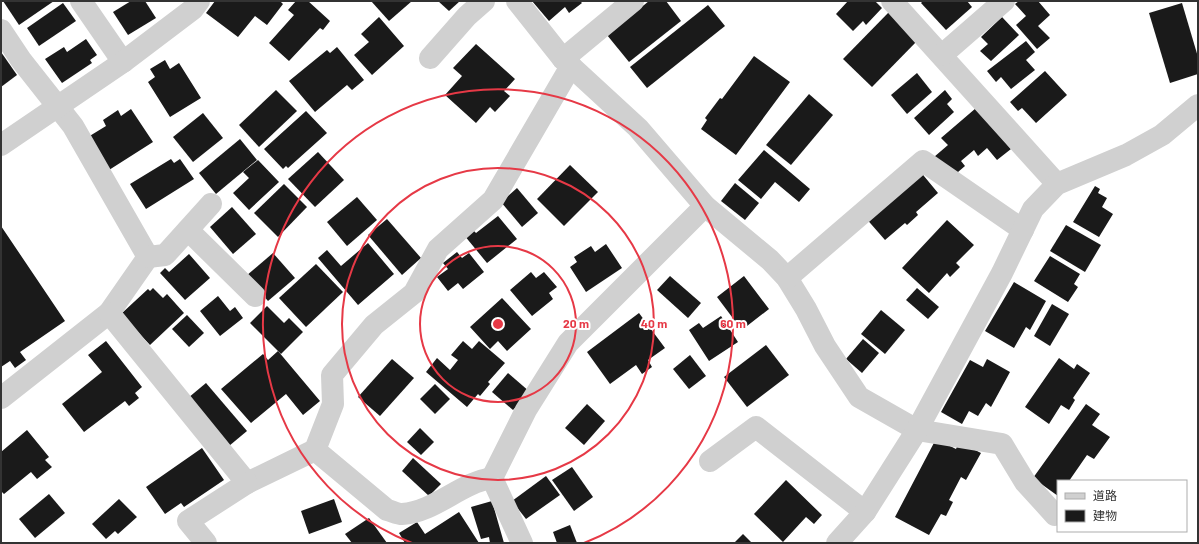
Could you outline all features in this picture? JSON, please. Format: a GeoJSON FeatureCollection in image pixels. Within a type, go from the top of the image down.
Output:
{"type":"FeatureCollection","features":[{"type":"Feature","properties":{"kind":"street"},"geometry":{"type":"LineString","coordinates":[[81,1],[123,62]]}},
{"type":"Feature","properties":{"kind":"street"},"geometry":{"type":"LineString","coordinates":[[1,145],[123,62],[193,9],[199,1]]}},
{"type":"Feature","properties":{"kind":"street"},"geometry":{"type":"LineString","coordinates":[[430,58],[467,16],[484,1]]}},
{"type":"Feature","properties":{"kind":"street"},"geometry":{"type":"LineString","coordinates":[[517,1],[567,62],[638,128],[706,206],[770,260],[787,278],[806,309],[825,346],[859,396],[917,430],[1002,444],[1025,482],[1055,515]]}},
{"type":"Feature","properties":{"kind":"street"},"geometry":{"type":"LineString","coordinates":[[206,543],[188,521],[247,483],[315,450],[333,404],[332,375],[374,325],[414,293],[438,249],[493,200],[567,62],[633,1]]}},
{"type":"Feature","properties":{"kind":"street"},"geometry":{"type":"LineString","coordinates":[[892,1],[1057,184]]}},
{"type":"Feature","properties":{"kind":"street"},"geometry":{"type":"LineString","coordinates":[[942,55],[1004,1]]}},
{"type":"Feature","properties":{"kind":"street"},"geometry":{"type":"LineString","coordinates":[[1,30],[76,133],[148,257]]}},
{"type":"Feature","properties":{"kind":"street"},"geometry":{"type":"LineString","coordinates":[[838,543],[865,512],[917,430],[1002,273],[1034,209],[1057,184],[1126,155],[1162,135],[1198,105]]}},
{"type":"Feature","properties":{"kind":"street"},"geometry":{"type":"LineString","coordinates":[[787,278],[923,161],[1023,230]]}},
{"type":"Feature","properties":{"kind":"street"},"geometry":{"type":"LineString","coordinates":[[1,398],[109,313],[148,257],[165,255],[211,204]]}},
{"type":"Feature","properties":{"kind":"street"},"geometry":{"type":"LineString","coordinates":[[492,478],[526,410],[568,343],[706,206]]}},
{"type":"Feature","properties":{"kind":"street"},"geometry":{"type":"LineString","coordinates":[[188,230],[255,296]]}},
{"type":"Feature","properties":{"kind":"street"},"geometry":{"type":"LineString","coordinates":[[109,313],[247,483]]}},
{"type":"Feature","properties":{"kind":"street"},"geometry":{"type":"LineString","coordinates":[[710,461],[756,427],[865,512]]}},
{"type":"Feature","properties":{"kind":"street"},"geometry":{"type":"LineString","coordinates":[[315,450],[387,510],[400,514],[419,511],[480,480],[492,478]]}},
{"type":"Feature","properties":{"kind":"street"},"geometry":{"type":"LineString","coordinates":[[492,478],[522,543]]}},
{"type":"Feature","properties":{"kind":"building"},"geometry":{"type":"Polygon","coordinates":[[[3,1],[54,1],[19,25],[3,1]]]}},
{"type":"Feature","properties":{"kind":"building"},"geometry":{"type":"Polygon","coordinates":[[[131,1],[145,1],[156,18],[128,35],[113,12],[131,1]]]}},
{"type":"Feature","properties":{"kind":"building"},"geometry":{"type":"Polygon","coordinates":[[[215,1],[280,1],[283,4],[267,25],[255,16],[238,37],[206,13],[215,1]]]}},
{"type":"Feature","properties":{"kind":"building"},"geometry":{"type":"Polygon","coordinates":[[[296,1],[308,1],[330,21],[323,30],[320,28],[289,61],[269,43],[294,15],[288,10],[296,1]]]}},
{"type":"Feature","properties":{"kind":"building"},"geometry":{"type":"Polygon","coordinates":[[[371,1],[412,1],[389,21],[371,1]]]}},
{"type":"Feature","properties":{"kind":"building"},"geometry":{"type":"Polygon","coordinates":[[[438,1],[460,1],[449,11],[438,1]]]}},
{"type":"Feature","properties":{"kind":"building"},"geometry":{"type":"Polygon","coordinates":[[[532,1],[580,1],[582,3],[569,13],[565,7],[549,21],[532,1]]]}},
{"type":"Feature","properties":{"kind":"building"},"geometry":{"type":"Polygon","coordinates":[[[649,1],[666,1],[681,21],[629,62],[607,35],[649,1]]]}},
{"type":"Feature","properties":{"kind":"building"},"geometry":{"type":"Polygon","coordinates":[[[848,1],[875,1],[882,8],[866,25],[863,21],[853,31],[836,14],[848,1]]]}},
{"type":"Feature","properties":{"kind":"building"},"geometry":{"type":"Polygon","coordinates":[[[923,1],[967,1],[972,7],[946,30],[921,3],[923,1]]]}},
{"type":"Feature","properties":{"kind":"building"},"geometry":{"type":"Polygon","coordinates":[[[1019,1],[1038,1],[1050,15],[1038,26],[1050,38],[1037,49],[1016,25],[1026,16],[1015,4],[1019,1]]]}},
{"type":"Feature","properties":{"kind":"building"},"geometry":{"type":"Polygon","coordinates":[[[63,3],[76,21],[39,46],[27,28],[63,3]]]}},
{"type":"Feature","properties":{"kind":"building"},"geometry":{"type":"Polygon","coordinates":[[[1182,3],[1198,57],[1198,74],[1170,83],[1149,13],[1182,3]]]}},
{"type":"Feature","properties":{"kind":"building"},"geometry":{"type":"Polygon","coordinates":[[[708,5],[725,26],[647,88],[630,67],[708,5]]]}},
{"type":"Feature","properties":{"kind":"building"},"geometry":{"type":"Polygon","coordinates":[[[889,12],[918,40],[872,87],[843,59],[889,12]]]}},
{"type":"Feature","properties":{"kind":"building"},"geometry":{"type":"Polygon","coordinates":[[[379,17],[404,46],[372,75],[354,55],[369,42],[361,34],[379,17]]]}},
{"type":"Feature","properties":{"kind":"building"},"geometry":{"type":"Polygon","coordinates":[[[1002,17],[1019,35],[991,61],[980,51],[988,44],[981,37],[1002,17]]]}},
{"type":"Feature","properties":{"kind":"building"},"geometry":{"type":"Polygon","coordinates":[[[86,39],[97,55],[90,60],[92,63],[62,83],[45,59],[64,47],[67,52],[86,39]]]}},
{"type":"Feature","properties":{"kind":"building"},"geometry":{"type":"Polygon","coordinates":[[[1026,41],[1035,52],[1026,60],[1035,70],[1011,89],[1001,77],[996,82],[987,71],[1026,41]]]}},
{"type":"Feature","properties":{"kind":"building"},"geometry":{"type":"Polygon","coordinates":[[[476,44],[515,79],[504,91],[510,96],[495,112],[490,107],[476,123],[445,95],[462,76],[453,68],[476,44]]]}},
{"type":"Feature","properties":{"kind":"building"},"geometry":{"type":"Polygon","coordinates":[[[337,47],[364,80],[352,90],[347,85],[315,112],[289,81],[327,50],[330,53],[337,47]]]}},
{"type":"Feature","properties":{"kind":"building"},"geometry":{"type":"Polygon","coordinates":[[[1,52],[17,75],[1,87],[1,52]]]}},
{"type":"Feature","properties":{"kind":"building"},"geometry":{"type":"Polygon","coordinates":[[[754,56],[790,82],[736,155],[701,129],[707,120],[705,118],[720,98],[722,99],[754,56]]]}},
{"type":"Feature","properties":{"kind":"building"},"geometry":{"type":"Polygon","coordinates":[[[165,60],[170,69],[179,63],[201,98],[170,117],[148,82],[155,77],[150,69],[165,60]]]}},
{"type":"Feature","properties":{"kind":"building"},"geometry":{"type":"Polygon","coordinates":[[[1045,71],[1067,95],[1036,123],[1022,108],[1018,111],[1010,102],[1045,71]]]}},
{"type":"Feature","properties":{"kind":"building"},"geometry":{"type":"Polygon","coordinates":[[[917,73],[932,92],[907,114],[891,95],[917,73]]]}},
{"type":"Feature","properties":{"kind":"building"},"geometry":{"type":"Polygon","coordinates":[[[276,90],[297,111],[259,147],[239,125],[276,90]]]}},
{"type":"Feature","properties":{"kind":"building"},"geometry":{"type":"Polygon","coordinates":[[[945,90],[952,99],[947,104],[954,112],[929,135],[914,118],[945,90]]]}},
{"type":"Feature","properties":{"kind":"building"},"geometry":{"type":"Polygon","coordinates":[[[809,94],[833,115],[791,165],[766,145],[809,94]]]}},
{"type":"Feature","properties":{"kind":"building"},"geometry":{"type":"Polygon","coordinates":[[[976,108],[1011,149],[997,160],[987,148],[978,156],[974,150],[961,161],[965,166],[951,178],[934,157],[948,145],[941,138],[976,108]]]}},
{"type":"Feature","properties":{"kind":"building"},"geometry":{"type":"Polygon","coordinates":[[[131,109],[153,142],[109,170],[88,137],[106,126],[103,120],[118,110],[121,116],[131,109]]]}},
{"type":"Feature","properties":{"kind":"building"},"geometry":{"type":"Polygon","coordinates":[[[306,111],[327,133],[288,168],[286,166],[283,169],[264,149],[306,111]]]}},
{"type":"Feature","properties":{"kind":"building"},"geometry":{"type":"Polygon","coordinates":[[[203,113],[223,138],[193,162],[173,137],[203,113]]]}},
{"type":"Feature","properties":{"kind":"building"},"geometry":{"type":"Polygon","coordinates":[[[240,139],[257,160],[216,194],[199,173],[240,139]]]}},
{"type":"Feature","properties":{"kind":"building"},"geometry":{"type":"Polygon","coordinates":[[[764,150],[810,189],[799,202],[775,182],[761,199],[738,180],[764,150]]]}},
{"type":"Feature","properties":{"kind":"building"},"geometry":{"type":"Polygon","coordinates":[[[318,152],[344,180],[315,207],[288,179],[318,152]]]}},
{"type":"Feature","properties":{"kind":"building"},"geometry":{"type":"Polygon","coordinates":[[[171,159],[174,163],[180,159],[194,179],[146,209],[130,184],[171,159]]]}},
{"type":"Feature","properties":{"kind":"building"},"geometry":{"type":"Polygon","coordinates":[[[258,160],[279,182],[249,210],[233,193],[249,178],[243,172],[258,160]]]}},
{"type":"Feature","properties":{"kind":"building"},"geometry":{"type":"Polygon","coordinates":[[[570,165],[598,192],[564,226],[537,199],[570,165]]]}},
{"type":"Feature","properties":{"kind":"building"},"geometry":{"type":"Polygon","coordinates":[[[919,170],[938,193],[916,212],[918,215],[907,225],[905,223],[885,240],[864,216],[919,170]]]}},
{"type":"Feature","properties":{"kind":"building"},"geometry":{"type":"Polygon","coordinates":[[[735,183],[759,203],[745,220],[721,201],[735,183]]]}},
{"type":"Feature","properties":{"kind":"building"},"geometry":{"type":"Polygon","coordinates":[[[284,184],[307,207],[278,237],[254,213],[284,184]]]}},
{"type":"Feature","properties":{"kind":"building"},"geometry":{"type":"Polygon","coordinates":[[[1095,186],[1100,189],[1098,193],[1107,198],[1102,207],[1113,214],[1099,237],[1073,222],[1095,186]]]}},
{"type":"Feature","properties":{"kind":"building"},"geometry":{"type":"Polygon","coordinates":[[[517,188],[538,213],[522,227],[501,202],[517,188]]]}},
{"type":"Feature","properties":{"kind":"building"},"geometry":{"type":"Polygon","coordinates":[[[357,197],[377,220],[347,246],[327,222],[357,197]]]}},
{"type":"Feature","properties":{"kind":"building"},"geometry":{"type":"Polygon","coordinates":[[[232,207],[256,234],[233,254],[210,227],[232,207]]]}},
{"type":"Feature","properties":{"kind":"building"},"geometry":{"type":"Polygon","coordinates":[[[498,216],[517,239],[487,263],[464,235],[472,229],[476,233],[498,216]]]}},
{"type":"Feature","properties":{"kind":"building"},"geometry":{"type":"Polygon","coordinates":[[[387,219],[421,258],[402,275],[368,235],[387,219]]]}},
{"type":"Feature","properties":{"kind":"building"},"geometry":{"type":"Polygon","coordinates":[[[947,220],[974,245],[956,263],[960,267],[950,277],[947,273],[929,293],[902,268],[947,220]]]}},
{"type":"Feature","properties":{"kind":"building"},"geometry":{"type":"Polygon","coordinates":[[[1066,225],[1101,245],[1085,272],[1050,251],[1066,225]]]}},
{"type":"Feature","properties":{"kind":"building"},"geometry":{"type":"Polygon","coordinates":[[[1,226],[65,321],[20,352],[26,360],[15,368],[10,361],[1,367],[1,226]]]}},
{"type":"Feature","properties":{"kind":"building"},"geometry":{"type":"Polygon","coordinates":[[[368,243],[394,274],[358,305],[318,258],[327,250],[341,266],[368,243]]]}},
{"type":"Feature","properties":{"kind":"building"},"geometry":{"type":"Polygon","coordinates":[[[606,244],[622,268],[586,292],[570,267],[577,262],[574,257],[591,246],[595,252],[606,244]]]}},
{"type":"Feature","properties":{"kind":"building"},"geometry":{"type":"Polygon","coordinates":[[[457,252],[462,258],[469,253],[484,272],[463,289],[458,283],[448,291],[437,277],[448,269],[443,263],[457,252]]]}},
{"type":"Feature","properties":{"kind":"building"},"geometry":{"type":"Polygon","coordinates":[[[273,253],[295,278],[268,301],[246,276],[273,253]]]}},
{"type":"Feature","properties":{"kind":"building"},"geometry":{"type":"Polygon","coordinates":[[[189,254],[210,278],[185,300],[160,273],[165,268],[169,272],[189,254]]]}},
{"type":"Feature","properties":{"kind":"building"},"geometry":{"type":"Polygon","coordinates":[[[1050,256],[1080,274],[1074,284],[1078,287],[1068,302],[1034,281],[1050,256]]]}},
{"type":"Feature","properties":{"kind":"building"},"geometry":{"type":"Polygon","coordinates":[[[316,264],[343,292],[306,327],[279,298],[316,264]]]}},
{"type":"Feature","properties":{"kind":"building"},"geometry":{"type":"Polygon","coordinates":[[[531,272],[536,278],[544,272],[557,287],[549,293],[553,299],[532,316],[510,290],[531,272]]]}},
{"type":"Feature","properties":{"kind":"building"},"geometry":{"type":"Polygon","coordinates":[[[670,276],[701,303],[688,318],[657,290],[670,276]]]}},
{"type":"Feature","properties":{"kind":"building"},"geometry":{"type":"Polygon","coordinates":[[[744,276],[769,309],[747,326],[743,322],[738,325],[717,297],[744,276]]]}},
{"type":"Feature","properties":{"kind":"building"},"geometry":{"type":"Polygon","coordinates":[[[1014,282],[1046,301],[1030,330],[1026,327],[1014,348],[985,331],[1014,282]]]}},
{"type":"Feature","properties":{"kind":"building"},"geometry":{"type":"Polygon","coordinates":[[[153,288],[163,298],[167,294],[184,313],[150,345],[121,314],[148,289],[150,291],[153,288]]]}},
{"type":"Feature","properties":{"kind":"building"},"geometry":{"type":"Polygon","coordinates":[[[917,288],[939,307],[928,319],[906,300],[917,288]]]}},
{"type":"Feature","properties":{"kind":"building"},"geometry":{"type":"Polygon","coordinates":[[[218,296],[230,311],[235,307],[243,318],[220,336],[200,311],[218,296]]]}},
{"type":"Feature","properties":{"kind":"building"},"geometry":{"type":"Polygon","coordinates":[[[502,298],[531,329],[507,351],[498,341],[490,349],[470,327],[502,298]]]}},
{"type":"Feature","properties":{"kind":"building"},"geometry":{"type":"Polygon","coordinates":[[[1052,304],[1069,314],[1050,346],[1034,336],[1052,304]]]}},
{"type":"Feature","properties":{"kind":"building"},"geometry":{"type":"Polygon","coordinates":[[[267,306],[284,323],[289,318],[303,332],[281,354],[250,323],[267,306]]]}},
{"type":"Feature","properties":{"kind":"building"},"geometry":{"type":"Polygon","coordinates":[[[881,310],[905,330],[885,354],[861,334],[881,310]]]}},
{"type":"Feature","properties":{"kind":"building"},"geometry":{"type":"Polygon","coordinates":[[[639,313],[665,348],[648,360],[652,367],[642,374],[636,365],[610,384],[587,352],[639,313]]]}},
{"type":"Feature","properties":{"kind":"building"},"geometry":{"type":"Polygon","coordinates":[[[187,315],[204,333],[189,347],[172,329],[187,315]]]}},
{"type":"Feature","properties":{"kind":"building"},"geometry":{"type":"Polygon","coordinates":[[[721,316],[738,342],[709,361],[689,330],[699,323],[703,328],[721,316]]]}},
{"type":"Feature","properties":{"kind":"building"},"geometry":{"type":"Polygon","coordinates":[[[863,339],[879,353],[862,373],[846,359],[863,339]]]}},
{"type":"Feature","properties":{"kind":"building"},"geometry":{"type":"Polygon","coordinates":[[[106,341],[142,387],[135,393],[139,398],[129,406],[125,401],[84,432],[62,404],[102,372],[88,355],[106,341]]]}},
{"type":"Feature","properties":{"kind":"building"},"geometry":{"type":"Polygon","coordinates":[[[463,341],[472,349],[479,341],[505,363],[488,382],[490,384],[480,396],[478,394],[467,407],[426,372],[437,358],[450,370],[458,360],[451,355],[463,341]]]}},
{"type":"Feature","properties":{"kind":"building"},"geometry":{"type":"Polygon","coordinates":[[[766,345],[789,375],[747,407],[724,377],[766,345]]]}},
{"type":"Feature","properties":{"kind":"building"},"geometry":{"type":"Polygon","coordinates":[[[278,351],[320,401],[303,415],[286,394],[251,423],[221,389],[263,354],[268,360],[278,351]]]}},
{"type":"Feature","properties":{"kind":"building"},"geometry":{"type":"Polygon","coordinates":[[[690,355],[706,376],[689,389],[673,369],[690,355]]]}},
{"type":"Feature","properties":{"kind":"building"},"geometry":{"type":"Polygon","coordinates":[[[1059,358],[1074,369],[1077,364],[1090,373],[1073,398],[1075,400],[1069,410],[1061,405],[1049,424],[1025,407],[1059,358]]]}},
{"type":"Feature","properties":{"kind":"building"},"geometry":{"type":"Polygon","coordinates":[[[392,359],[414,378],[380,416],[358,397],[392,359]]]}},
{"type":"Feature","properties":{"kind":"building"},"geometry":{"type":"Polygon","coordinates":[[[987,359],[1010,372],[991,407],[986,403],[978,416],[969,411],[962,424],[941,412],[970,360],[983,367],[987,359]]]}},
{"type":"Feature","properties":{"kind":"building"},"geometry":{"type":"Polygon","coordinates":[[[508,373],[530,392],[513,410],[492,392],[508,373]]]}},
{"type":"Feature","properties":{"kind":"building"},"geometry":{"type":"Polygon","coordinates":[[[206,383],[247,431],[229,446],[188,398],[206,383]]]}},
{"type":"Feature","properties":{"kind":"building"},"geometry":{"type":"Polygon","coordinates":[[[435,384],[450,399],[435,414],[420,399],[435,384]]]}},
{"type":"Feature","properties":{"kind":"building"},"geometry":{"type":"Polygon","coordinates":[[[587,404],[605,421],[584,445],[565,428],[587,404]]]}},
{"type":"Feature","properties":{"kind":"building"},"geometry":{"type":"Polygon","coordinates":[[[1086,404],[1100,414],[1092,425],[1110,437],[1094,459],[1087,455],[1070,480],[1057,480],[1057,495],[1033,478],[1086,404]]]}},
{"type":"Feature","properties":{"kind":"building"},"geometry":{"type":"Polygon","coordinates":[[[420,428],[434,442],[421,455],[407,442],[420,428]]]}},
{"type":"Feature","properties":{"kind":"building"},"geometry":{"type":"Polygon","coordinates":[[[27,430],[49,457],[45,460],[52,467],[37,479],[31,472],[4,494],[1,491],[1,452],[27,430]]]}},
{"type":"Feature","properties":{"kind":"building"},"geometry":{"type":"Polygon","coordinates":[[[936,439],[956,449],[959,442],[981,453],[966,480],[961,477],[949,500],[953,502],[946,516],[941,514],[929,535],[895,517],[936,439]]]}},
{"type":"Feature","properties":{"kind":"building"},"geometry":{"type":"Polygon","coordinates":[[[202,448],[224,480],[184,507],[181,503],[165,514],[146,487],[202,448]]]}},
{"type":"Feature","properties":{"kind":"building"},"geometry":{"type":"Polygon","coordinates":[[[413,458],[441,484],[429,496],[402,471],[413,458]]]}},
{"type":"Feature","properties":{"kind":"building"},"geometry":{"type":"Polygon","coordinates":[[[572,467],[593,497],[574,511],[552,480],[572,467]]]}},
{"type":"Feature","properties":{"kind":"building"},"geometry":{"type":"Polygon","coordinates":[[[546,476],[560,495],[526,519],[512,501],[546,476]]]}},
{"type":"Feature","properties":{"kind":"building"},"geometry":{"type":"Polygon","coordinates":[[[786,480],[822,515],[814,524],[806,517],[783,542],[754,514],[786,480]]]}},
{"type":"Feature","properties":{"kind":"building"},"geometry":{"type":"Polygon","coordinates":[[[49,494],[65,513],[35,538],[19,519],[49,494]]]}},
{"type":"Feature","properties":{"kind":"building"},"geometry":{"type":"Polygon","coordinates":[[[119,499],[137,517],[118,534],[115,531],[106,539],[92,524],[119,499]]]}},
{"type":"Feature","properties":{"kind":"building"},"geometry":{"type":"Polygon","coordinates":[[[334,499],[342,522],[309,534],[301,511],[334,499]]]}},
{"type":"Feature","properties":{"kind":"building"},"geometry":{"type":"Polygon","coordinates":[[[492,501],[504,543],[490,543],[489,537],[481,539],[471,507],[492,501]]]}},
{"type":"Feature","properties":{"kind":"building"},"geometry":{"type":"Polygon","coordinates":[[[459,512],[479,543],[405,543],[399,533],[417,522],[425,534],[459,512]]]}},
{"type":"Feature","properties":{"kind":"building"},"geometry":{"type":"Polygon","coordinates":[[[369,518],[387,543],[352,543],[345,534],[369,518]]]}},
{"type":"Feature","properties":{"kind":"building"},"geometry":{"type":"Polygon","coordinates":[[[570,525],[577,543],[557,543],[553,532],[570,525]]]}},
{"type":"Feature","properties":{"kind":"building"},"geometry":{"type":"Polygon","coordinates":[[[743,534],[752,543],[734,543],[743,534]]]}}]}
